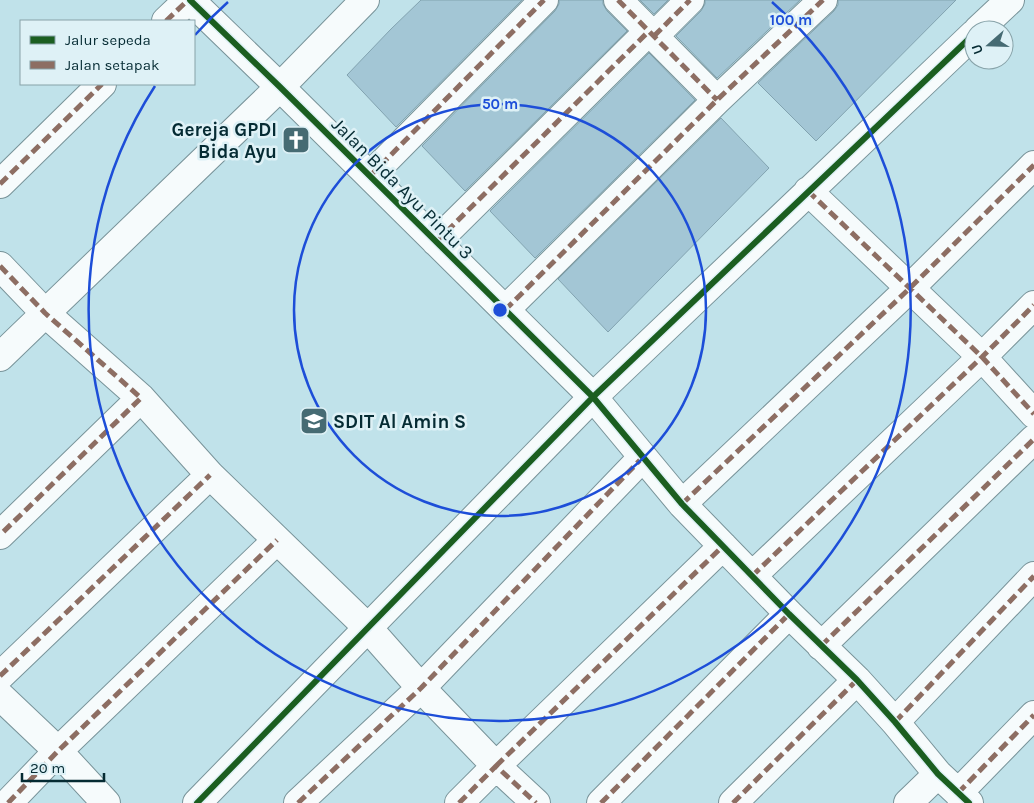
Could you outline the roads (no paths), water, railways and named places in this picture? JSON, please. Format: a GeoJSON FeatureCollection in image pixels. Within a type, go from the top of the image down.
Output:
{"type":"FeatureCollection","features":[{"type":"Feature","properties":{"kind":"street"},"geometry":{"type":"LineString","coordinates":[[0,357],[280,87],[365,0]]}},
{"type":"Feature","properties":{"kind":"street"},"geometry":{"type":"LineString","coordinates":[[370,176],[544,0]]}},
{"type":"Feature","properties":{"kind":"street"},"geometry":{"type":"LineString","coordinates":[[618,0],[717,100]]}},
{"type":"Feature","properties":{"kind":"street"},"geometry":{"type":"LineString","coordinates":[[436,242],[652,33],[690,0]]}},
{"type":"Feature","properties":{"kind":"street"},"geometry":{"type":"LineString","coordinates":[[505,310],[717,100],[823,0]]}},
{"type":"Feature","properties":{"kind":"street"},"geometry":{"type":"LineString","coordinates":[[989,20],[1010,0]]}},
{"type":"Feature","properties":{"kind":"street"},"geometry":{"type":"LineString","coordinates":[[167,20],[192,1]]}},
{"type":"Feature","properties":{"kind":"street","name":"Jalan Bida Ayu Pintu 3"},"geometry":{"type":"LineString","coordinates":[[192,1],[593,397],[682,504],[788,614],[857,680],[938,774],[963,798]]}},
{"type":"Feature","properties":{"kind":"street"},"geometry":{"type":"LineString","coordinates":[[197,803],[593,397],[964,44]]}},
{"type":"Feature","properties":{"kind":"street"},"geometry":{"type":"LineString","coordinates":[[0,184],[101,85]]}},
{"type":"Feature","properties":{"kind":"street"},"geometry":{"type":"LineString","coordinates":[[682,504],[910,288],[1034,165]]}},
{"type":"Feature","properties":{"kind":"street"},"geometry":{"type":"LineString","coordinates":[[808,192],[982,357],[1034,414]]}},
{"type":"Feature","properties":{"kind":"street"},"geometry":{"type":"LineString","coordinates":[[0,266],[45,313],[141,398],[210,475],[368,628],[421,688],[496,766],[536,803]]}},
{"type":"Feature","properties":{"kind":"street"},"geometry":{"type":"LineString","coordinates":[[752,576],[1034,305]]}},
{"type":"Feature","properties":{"kind":"street"},"geometry":{"type":"LineString","coordinates":[[0,535],[141,398]]}},
{"type":"Feature","properties":{"kind":"street"},"geometry":{"type":"LineString","coordinates":[[821,646],[1034,439]]}},
{"type":"Feature","properties":{"kind":"street"},"geometry":{"type":"LineString","coordinates":[[298,803],[421,688],[643,457]]}},
{"type":"Feature","properties":{"kind":"street"},"geometry":{"type":"LineString","coordinates":[[0,676],[210,475]]}},
{"type":"Feature","properties":{"kind":"street"},"geometry":{"type":"LineString","coordinates":[[8,803],[58,751],[277,540]]}},
{"type":"Feature","properties":{"kind":"street"},"geometry":{"type":"LineString","coordinates":[[458,803],[723,546]]}},
{"type":"Feature","properties":{"kind":"street"},"geometry":{"type":"LineString","coordinates":[[895,722],[1034,576]]}},
{"type":"Feature","properties":{"kind":"street"},"geometry":{"type":"LineString","coordinates":[[601,803],[788,614]]}},
{"type":"Feature","properties":{"kind":"street"},"geometry":{"type":"LineString","coordinates":[[733,803],[857,680]]}},
{"type":"Feature","properties":{"kind":"street"},"geometry":{"type":"LineString","coordinates":[[0,696],[58,751],[106,803]]}},
{"type":"Feature","properties":{"kind":"street"},"geometry":{"type":"LineString","coordinates":[[963,798],[1034,715]]}},
{"type":"Feature","properties":{"kind":"street"},"geometry":{"type":"LineString","coordinates":[[908,803],[938,774]]}},
{"type":"Feature","properties":{"kind":"place","name":"Gereja GPDI Bida Ayu"},"geometry":{"type":"Point","coordinates":[296,140]}},
{"type":"Feature","properties":{"kind":"place","name":"SDIT Al Amin S"},"geometry":{"type":"Point","coordinates":[314,421]}}]}
